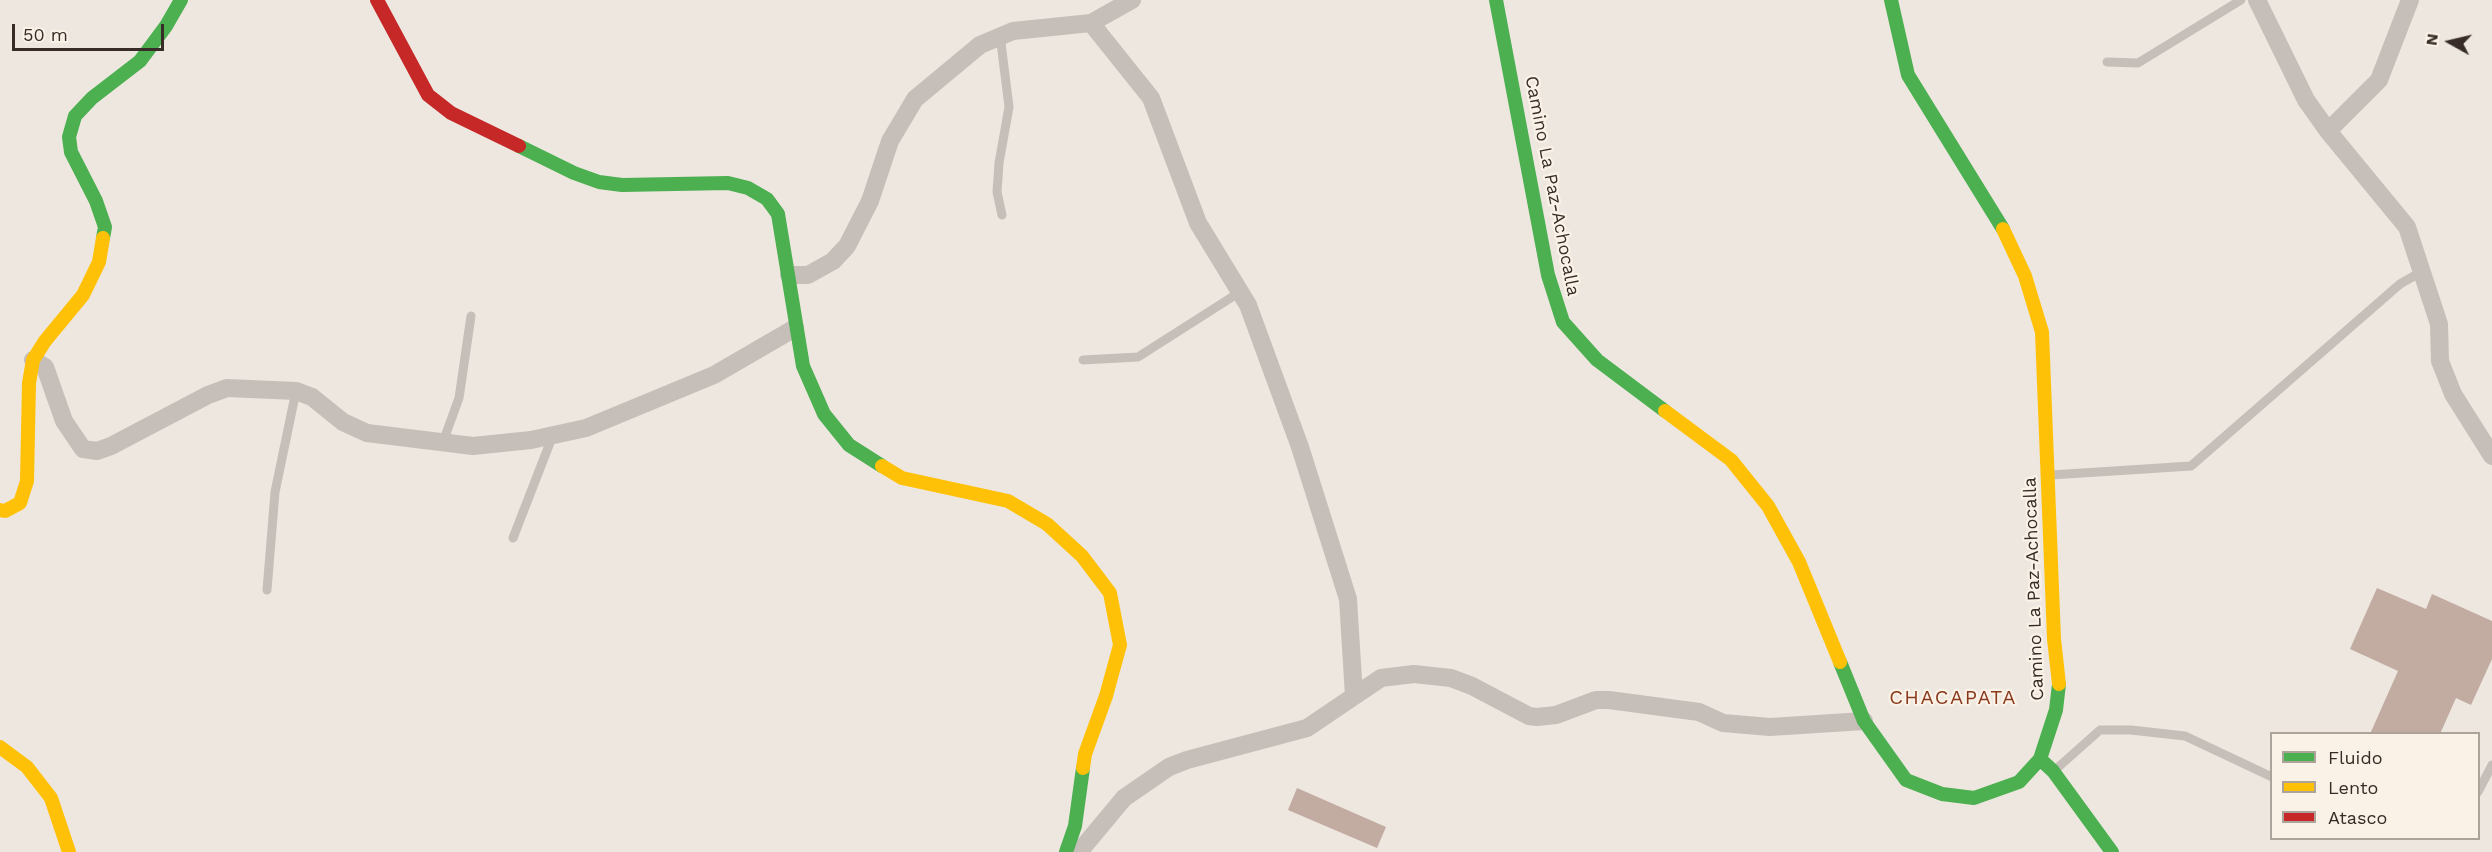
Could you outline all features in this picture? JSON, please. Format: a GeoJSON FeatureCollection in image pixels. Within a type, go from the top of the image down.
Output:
{"type":"FeatureCollection","features":[{"type":"Feature","properties":{"kind":"main road"},"geometry":{"type":"LineString","coordinates":[[0,510],[5,511],[20,503],[27,481],[29,383],[33,360],[45,341],[83,296],[99,262],[105,227],[96,201],[71,152],[69,137],[75,116],[92,98],[140,61],[166,26],[181,0]]}},
{"type":"Feature","properties":{"kind":"main road"},"geometry":{"type":"LineString","coordinates":[[377,0],[428,95],[451,113],[574,173],[599,182],[622,185],[728,183],[748,188],[767,199],[778,213],[803,366],[824,414],[849,445],[902,478],[1008,501],[1047,524],[1082,556],[1110,593],[1120,645],[1106,696],[1085,754],[1075,826],[1066,852]]}},
{"type":"Feature","properties":{"kind":"main road","name":"Camino La Paz-Achocalla"},"geometry":{"type":"LineString","coordinates":[[1496,0],[1548,275],[1563,322],[1597,360],[1731,460],[1768,506],[1799,562],[1864,721],[1906,780],[1942,794],[1974,798],[2019,782],[2040,759],[2056,710],[2059,684],[2054,639],[2042,332],[2025,276],[2000,221],[1908,75],[1891,0]]}},
{"type":"Feature","properties":{"kind":"main road"},"geometry":{"type":"LineString","coordinates":[[0,747],[27,767],[51,798],[69,852]]}},
{"type":"Feature","properties":{"kind":"main road"},"geometry":{"type":"LineString","coordinates":[[2040,759],[2053,771],[2112,852]]}},
{"type":"Feature","properties":{"kind":"street"},"geometry":{"type":"LineString","coordinates":[[789,275],[808,275],[833,261],[847,246],[870,201],[890,141],[915,99],[980,45],[1013,31],[1091,23],[1132,0]]}},
{"type":"Feature","properties":{"kind":"street"},"geometry":{"type":"LineString","coordinates":[[2258,0],[2306,100],[2328,131],[2407,226],[2439,324],[2440,361],[2453,394],[2489,444]]}},
{"type":"Feature","properties":{"kind":"street"},"geometry":{"type":"LineString","coordinates":[[2328,131],[2379,80],[2410,0]]}},
{"type":"Feature","properties":{"kind":"street"},"geometry":{"type":"LineString","coordinates":[[1091,23],[1151,98],[1198,223],[1248,305],[1300,447],[1348,599],[1354,696]]}},
{"type":"Feature","properties":{"kind":"street"},"geometry":{"type":"LineString","coordinates":[[33,360],[45,368],[64,421],[83,449],[97,452],[208,395],[227,388],[296,391],[312,397],[343,422],[367,433],[473,446],[586,428],[714,375],[795,327]]}},
{"type":"Feature","properties":{"kind":"street"},"geometry":{"type":"LineString","coordinates":[[1079,852],[1124,798],[1169,767],[1187,760],[1307,728],[1381,678],[1414,674],[1451,678],[1472,686],[1529,716],[1545,717],[1586,703],[1609,700],[1699,712],[1723,723],[1770,727],[1864,721]]}},
{"type":"Feature","properties":{"kind":"lane"},"geometry":{"type":"LineString","coordinates":[[2107,62],[2138,63],[2241,0]]}},
{"type":"Feature","properties":{"kind":"lane"},"geometry":{"type":"LineString","coordinates":[[1002,215],[997,192],[999,163],[1009,107],[1001,43],[1006,35]]}},
{"type":"Feature","properties":{"kind":"lane"},"geometry":{"type":"LineString","coordinates":[[2048,476],[2191,466],[2400,284],[2421,272]]}},
{"type":"Feature","properties":{"kind":"lane"},"geometry":{"type":"LineString","coordinates":[[1083,360],[1138,357],[1240,292]]}},
{"type":"Feature","properties":{"kind":"lane"},"geometry":{"type":"LineString","coordinates":[[443,442],[459,398],[471,316]]}},
{"type":"Feature","properties":{"kind":"lane"},"geometry":{"type":"LineString","coordinates":[[267,590],[275,492],[296,391]]}},
{"type":"Feature","properties":{"kind":"lane"},"geometry":{"type":"LineString","coordinates":[[513,538],[553,435]]}},
{"type":"Feature","properties":{"kind":"lane"},"geometry":{"type":"LineString","coordinates":[[2053,771],[2100,730],[2131,730],[2185,736],[2270,777]]}},
{"type":"Feature","properties":{"kind":"lane"},"geometry":{"type":"LineString","coordinates":[[2480,788],[2492,765]]}},
{"type":"Feature","properties":{"kind":"building"},"geometry":{"type":"Polygon","coordinates":[[[2377,588],[2426,609],[2432,594],[2492,621],[2492,659],[2471,705],[2456,698],[2441,732],[2371,732],[2398,671],[2350,649],[2377,588]]]}},
{"type":"Feature","properties":{"kind":"building"},"geometry":{"type":"Polygon","coordinates":[[[1297,788],[1386,827],[1377,848],[1288,810],[1297,788]]]}},
{"type":"Feature","properties":{"kind":"traffic: fast"},"geometry":{"type":"LineString","coordinates":[[103,238],[105,227],[96,201],[71,152],[69,137],[75,116],[92,98],[140,61],[166,26],[181,0]]}},
{"type":"Feature","properties":{"kind":"traffic: fast"},"geometry":{"type":"LineString","coordinates":[[1496,0],[1548,275],[1563,322],[1597,360],[1665,411]]}},
{"type":"Feature","properties":{"kind":"traffic: fast"},"geometry":{"type":"LineString","coordinates":[[1891,0],[1908,75],[2003,229]]}},
{"type":"Feature","properties":{"kind":"traffic: fast"},"geometry":{"type":"LineString","coordinates":[[519,146],[574,173],[599,182],[622,185],[728,183],[748,188],[767,199],[778,214],[803,366],[824,414],[849,445],[882,466]]}},
{"type":"Feature","properties":{"kind":"traffic: fast"},"geometry":{"type":"LineString","coordinates":[[1840,662],[1864,721],[1906,780],[1942,794],[1974,798],[2019,782],[2040,759],[2056,710],[2059,684]]}},
{"type":"Feature","properties":{"kind":"traffic: fast"},"geometry":{"type":"LineString","coordinates":[[2040,759],[2053,771],[2112,852]]}},
{"type":"Feature","properties":{"kind":"traffic: fast"},"geometry":{"type":"LineString","coordinates":[[1066,852],[1075,826],[1083,768]]}},
{"type":"Feature","properties":{"kind":"traffic: slow"},"geometry":{"type":"LineString","coordinates":[[2003,229],[2025,276],[2042,332],[2054,639],[2059,684]]}},
{"type":"Feature","properties":{"kind":"traffic: slow"},"geometry":{"type":"LineString","coordinates":[[0,510],[5,511],[20,503],[27,481],[29,383],[33,360],[45,341],[83,295],[99,262],[103,238]]}},
{"type":"Feature","properties":{"kind":"traffic: slow"},"geometry":{"type":"LineString","coordinates":[[1665,411],[1731,460],[1768,506],[1799,562],[1840,662]]}},
{"type":"Feature","properties":{"kind":"traffic: slow"},"geometry":{"type":"LineString","coordinates":[[882,466],[902,478],[1008,501],[1047,524],[1082,556],[1110,593],[1120,645],[1106,696],[1085,754],[1083,768]]}},
{"type":"Feature","properties":{"kind":"traffic: slow"},"geometry":{"type":"LineString","coordinates":[[0,747],[27,767],[51,798],[69,852]]}},
{"type":"Feature","properties":{"kind":"traffic: jam"},"geometry":{"type":"LineString","coordinates":[[377,0],[428,95],[451,113],[519,146]]}},
{"type":"Feature","properties":{"kind":"district","name":"CHACAPATA"},"geometry":{"type":"Point","coordinates":[1953,698]}}]}
